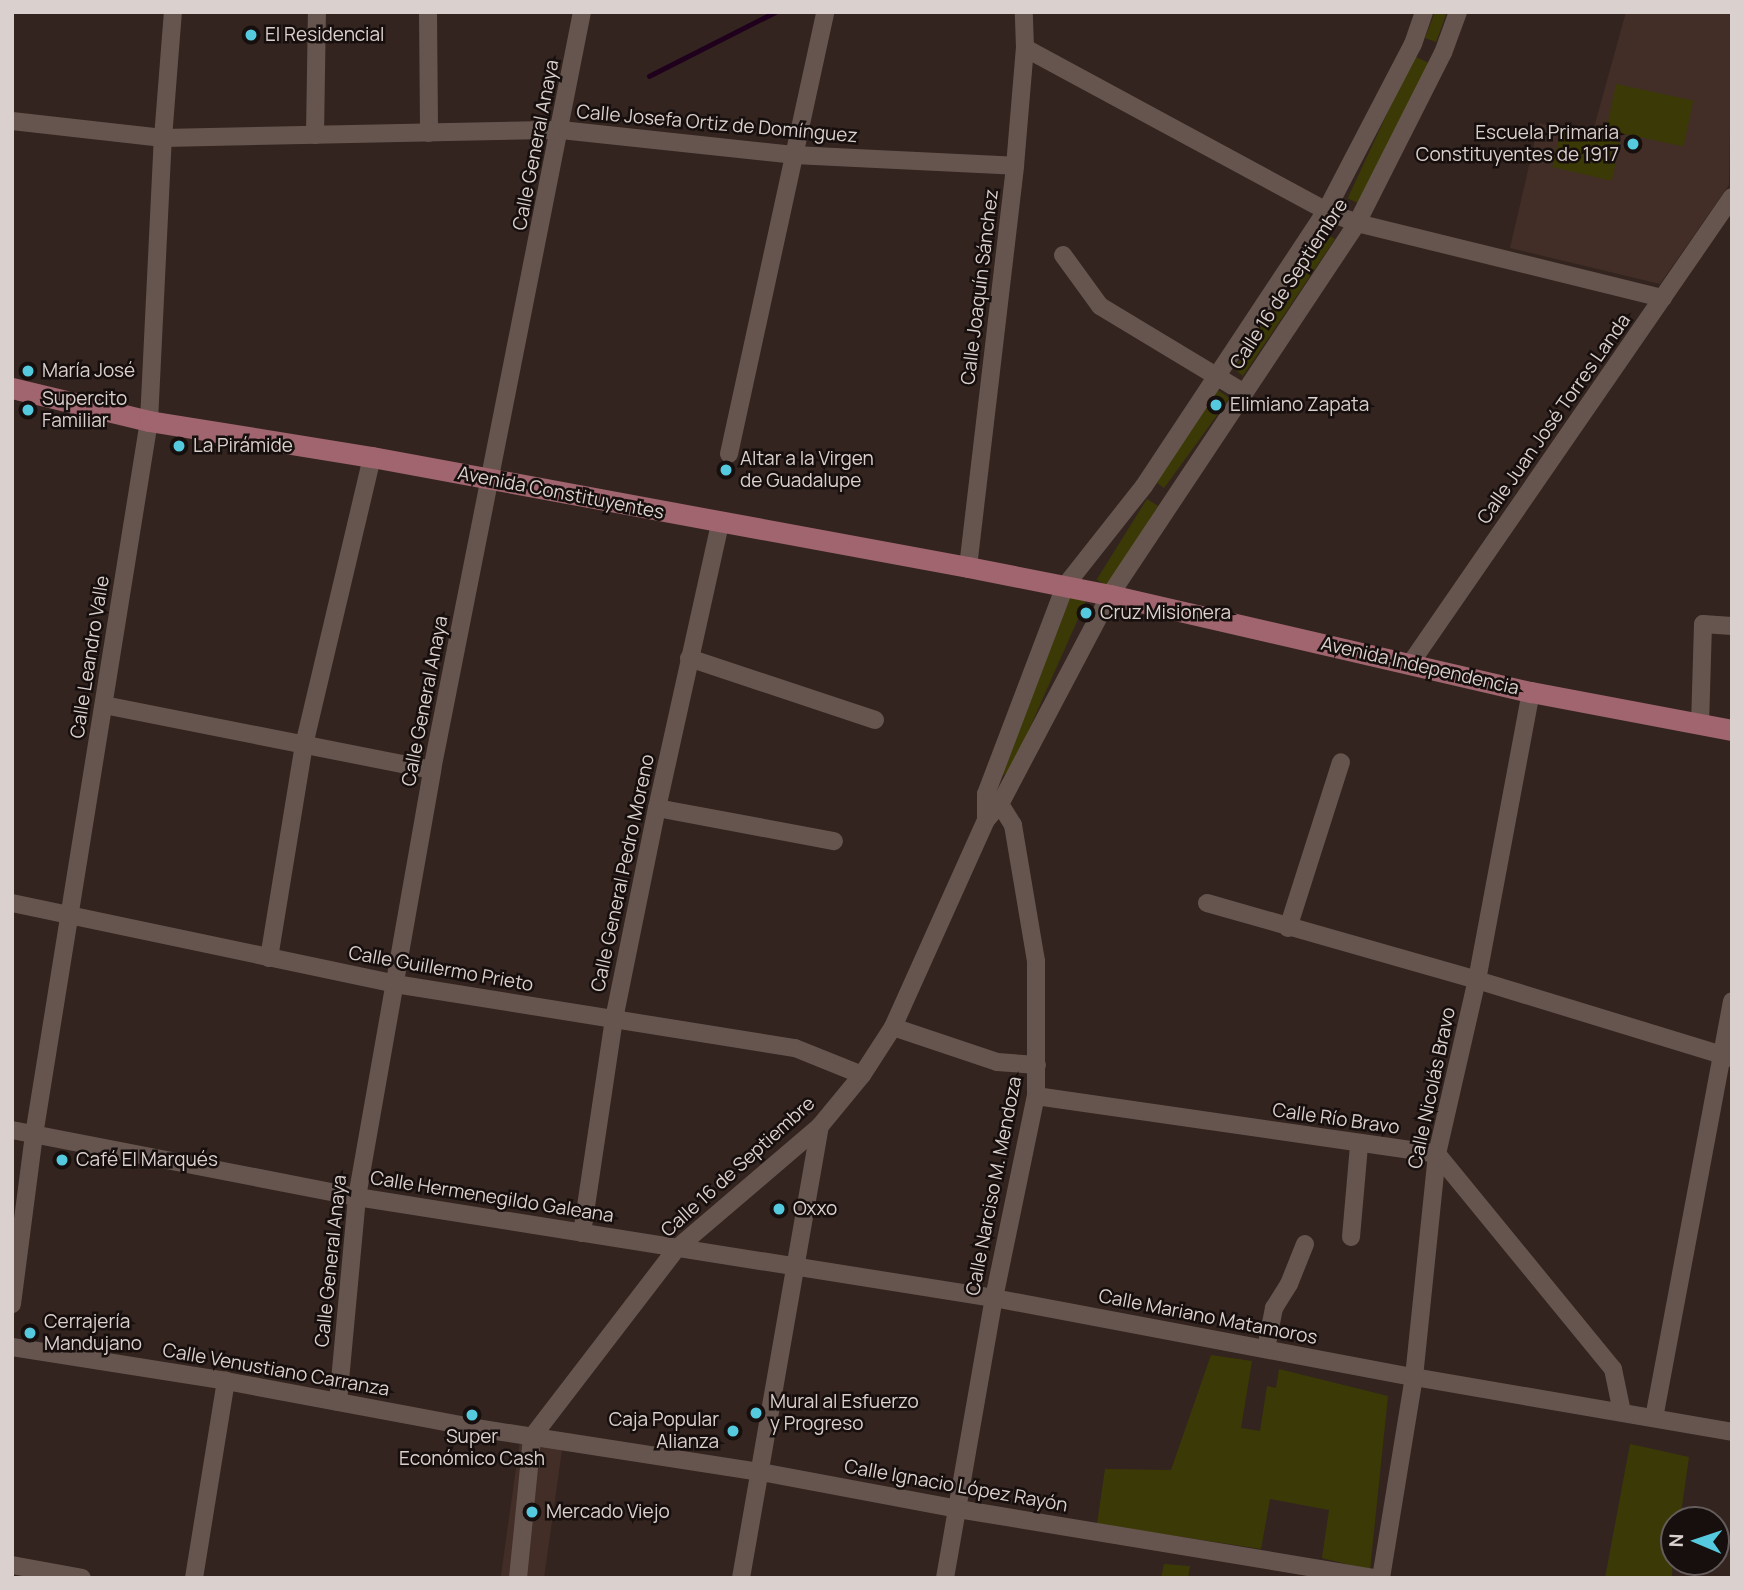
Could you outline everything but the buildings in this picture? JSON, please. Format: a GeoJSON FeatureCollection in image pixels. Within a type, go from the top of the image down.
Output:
{"type":"FeatureCollection","features":[{"type":"Feature","properties":{"kind":"main road","name":"Avenida Constituyentes"},"geometry":{"type":"LineString","coordinates":[[12,388],[149,421],[372,457],[1110,595]]}},
{"type":"Feature","properties":{"kind":"main road","name":"Avenida Independencia"},"geometry":{"type":"LineString","coordinates":[[1110,595],[1531,692],[1732,730]]}},
{"type":"Feature","properties":{"kind":"street","name":"Calle Leandro Valle"},"geometry":{"type":"LineString","coordinates":[[12,1304],[34,1135],[149,421],[163,138],[173,12]]}},
{"type":"Feature","properties":{"kind":"street"},"geometry":{"type":"LineString","coordinates":[[315,135],[317,12]]}},
{"type":"Feature","properties":{"kind":"street"},"geometry":{"type":"LineString","coordinates":[[428,12],[429,133]]}},
{"type":"Feature","properties":{"kind":"street","name":"Calle General Anaya"},"geometry":{"type":"LineString","coordinates":[[338,1402],[357,1196],[432,770],[561,130],[582,12]]}},
{"type":"Feature","properties":{"kind":"street"},"geometry":{"type":"LineString","coordinates":[[729,454],[825,12]]}},
{"type":"Feature","properties":{"kind":"street","name":"Calle Joaquín Sánchez"},"geometry":{"type":"LineString","coordinates":[[968,567],[1015,166],[1025,48],[1024,12]]}},
{"type":"Feature","properties":{"kind":"street","name":"Calle 16 de Septiembre"},"geometry":{"type":"LineString","coordinates":[[532,1437],[676,1249],[820,1126],[862,1075],[893,1027],[986,820],[1065,586],[1144,486],[1326,211],[1413,44],[1424,12]]}},
{"type":"Feature","properties":{"kind":"street","name":"Calle 16 de Septiembre"},"geometry":{"type":"LineString","coordinates":[[993,799],[1110,595],[1357,223],[1443,53],[1458,12]]}},
{"type":"Feature","properties":{"kind":"street"},"geometry":{"type":"LineString","coordinates":[[1413,44],[1443,53]]}},
{"type":"Feature","properties":{"kind":"street"},"geometry":{"type":"LineString","coordinates":[[1025,48],[1326,211],[1357,223],[1663,298]]}},
{"type":"Feature","properties":{"kind":"street","name":"Calle Josefa Ortiz de Domínguez"},"geometry":{"type":"LineString","coordinates":[[12,121],[163,138],[561,130],[794,155],[1015,166]]}},
{"type":"Feature","properties":{"kind":"street","name":"Calle Juan José Torres Landa"},"geometry":{"type":"LineString","coordinates":[[1410,664],[1732,197]]}},
{"type":"Feature","properties":{"kind":"street"},"geometry":{"type":"LineString","coordinates":[[1063,255],[1100,306],[1244,393]]}},
{"type":"Feature","properties":{"kind":"street"},"geometry":{"type":"LineString","coordinates":[[269,958],[304,745],[372,457]]}},
{"type":"Feature","properties":{"kind":"street"},"geometry":{"type":"LineString","coordinates":[[1144,486],[1172,503]]}},
{"type":"Feature","properties":{"kind":"street","name":"Calle General Pedro Moreno"},"geometry":{"type":"LineString","coordinates":[[582,1233],[614,1019],[689,658],[720,523]]}},
{"type":"Feature","properties":{"kind":"street"},"geometry":{"type":"LineString","coordinates":[[1700,725],[1703,624],[1732,626]]}},
{"type":"Feature","properties":{"kind":"street"},"geometry":{"type":"LineString","coordinates":[[689,658],[875,720]]}},
{"type":"Feature","properties":{"kind":"street","name":"Calle Nicolás Bravo"},"geometry":{"type":"LineString","coordinates":[[1381,1578],[1414,1377],[1437,1154],[1477,980],[1531,692]]}},
{"type":"Feature","properties":{"kind":"street"},"geometry":{"type":"LineString","coordinates":[[104,705],[432,770]]}},
{"type":"Feature","properties":{"kind":"street"},"geometry":{"type":"LineString","coordinates":[[1288,928],[1341,762]]}},
{"type":"Feature","properties":{"kind":"street","name":"Calle Narciso M. Mendoza"},"geometry":{"type":"LineString","coordinates":[[945,1578],[994,1298],[1036,1097],[1036,961],[1013,825],[993,799]]}},
{"type":"Feature","properties":{"kind":"street"},"geometry":{"type":"LineString","coordinates":[[657,808],[834,841]]}},
{"type":"Feature","properties":{"kind":"street","name":"Calle Guillermo Prieto"},"geometry":{"type":"LineString","coordinates":[[12,903],[396,984],[795,1048],[862,1075]]}},
{"type":"Feature","properties":{"kind":"street"},"geometry":{"type":"LineString","coordinates":[[1207,903],[1477,980],[1727,1057]]}},
{"type":"Feature","properties":{"kind":"street"},"geometry":{"type":"LineString","coordinates":[[1654,1418],[1727,1057],[1732,1002]]}},
{"type":"Feature","properties":{"kind":"street"},"geometry":{"type":"LineString","coordinates":[[893,1027],[997,1062],[1037,1065]]}},
{"type":"Feature","properties":{"kind":"street","name":"Calle Río Bravo"},"geometry":{"type":"LineString","coordinates":[[1036,1097],[1437,1154]]}},
{"type":"Feature","properties":{"kind":"street"},"geometry":{"type":"LineString","coordinates":[[741,1578],[820,1126]]}},
{"type":"Feature","properties":{"kind":"street","name":"Calle Hermenegildo Galeana"},"geometry":{"type":"LineString","coordinates":[[12,1130],[357,1196],[676,1249]]}},
{"type":"Feature","properties":{"kind":"street"},"geometry":{"type":"LineString","coordinates":[[1351,1237],[1359,1145]]}},
{"type":"Feature","properties":{"kind":"street"},"geometry":{"type":"LineString","coordinates":[[1437,1154],[1613,1369],[1622,1412]]}},
{"type":"Feature","properties":{"kind":"street"},"geometry":{"type":"LineString","coordinates":[[1266,1349],[1274,1308],[1289,1284],[1305,1244]]}},
{"type":"Feature","properties":{"kind":"street","name":"Calle Mariano Matamoros"},"geometry":{"type":"LineString","coordinates":[[676,1249],[994,1298],[1414,1377],[1732,1432]]}},
{"type":"Feature","properties":{"kind":"street","name":"Calle Venustiano Carranza"},"geometry":{"type":"LineString","coordinates":[[12,1347],[226,1381],[532,1437]]}},
{"type":"Feature","properties":{"kind":"street"},"geometry":{"type":"LineString","coordinates":[[194,1578],[226,1381]]}},
{"type":"Feature","properties":{"kind":"street"},"geometry":{"type":"LineString","coordinates":[[518,1578],[532,1437]]}},
{"type":"Feature","properties":{"kind":"street","name":"Calle Ignacio López Rayón"},"geometry":{"type":"LineString","coordinates":[[532,1437],[761,1472],[958,1509],[1373,1578]]}},
{"type":"Feature","properties":{"kind":"street"},"geometry":{"type":"LineString","coordinates":[[12,1565],[82,1578]]}},
{"type":"Feature","properties":{"kind":"shaded area"},"geometry":{"type":"Polygon","coordinates":[[[1435,12],[1447,12],[1436,42],[1425,38],[1435,12]]]}},
{"type":"Feature","properties":{"kind":"shaded area","name":"Escuela Primaria Constituyentes de 1917"},"geometry":{"type":"Polygon","coordinates":[[[1626,12],[1732,12],[1729,185],[1660,284],[1510,248],[1539,123],[1592,135],[1626,12]]]}},
{"type":"Feature","properties":{"kind":"shaded area"},"geometry":{"type":"Polygon","coordinates":[[[1414,56],[1429,63],[1363,205],[1348,198],[1414,56]]]}},
{"type":"Feature","properties":{"kind":"shaded area"},"geometry":{"type":"Polygon","coordinates":[[[1616,84],[1693,100],[1684,146],[1606,130],[1616,84]]]}},
{"type":"Feature","properties":{"kind":"shaded area"},"geometry":{"type":"Polygon","coordinates":[[[1561,129],[1620,143],[1612,181],[1552,167],[1561,129]]]}},
{"type":"Feature","properties":{"kind":"shaded area"},"geometry":{"type":"Polygon","coordinates":[[[1322,232],[1335,239],[1243,376],[1234,369],[1322,232]]]}},
{"type":"Feature","properties":{"kind":"shaded area"},"geometry":{"type":"Polygon","coordinates":[[[1218,390],[1229,398],[1164,488],[1153,480],[1218,390]]]}},
{"type":"Feature","properties":{"kind":"shaded area"},"geometry":{"type":"Polygon","coordinates":[[[1147,499],[1158,506],[1108,586],[1097,580],[1147,499]]]}},
{"type":"Feature","properties":{"kind":"shaded area"},"geometry":{"type":"Polygon","coordinates":[[[1071,595],[1086,601],[1011,770],[1002,776],[1003,760],[1071,595]]]}},
{"type":"Feature","properties":{"kind":"shaded area"},"geometry":{"type":"Polygon","coordinates":[[[1211,1355],[1252,1361],[1241,1428],[1260,1431],[1267,1386],[1276,1388],[1279,1369],[1388,1396],[1370,1570],[1322,1558],[1329,1510],[1270,1499],[1261,1549],[1097,1524],[1105,1469],[1171,1470],[1211,1355]]]}},
{"type":"Feature","properties":{"kind":"shaded area","name":"Mercado Viejo"},"geometry":{"type":"Polygon","coordinates":[[[520,1440],[563,1446],[544,1578],[501,1578],[520,1440]]]}},
{"type":"Feature","properties":{"kind":"shaded area"},"geometry":{"type":"Polygon","coordinates":[[[1630,1444],[1689,1457],[1682,1506],[1660,1506],[1660,1576],[1672,1578],[1605,1578],[1630,1444]]]}},
{"type":"Feature","properties":{"kind":"shaded area"},"geometry":{"type":"Polygon","coordinates":[[[1164,1564],[1190,1566],[1188,1578],[1161,1578],[1164,1564]]]}},
{"type":"Feature","properties":{"kind":"waterway"},"geometry":{"type":"LineString","coordinates":[[649,76],[775,12]]}},
{"type":"Feature","properties":{"kind":"place","name":"El Residencial"},"geometry":{"type":"Point","coordinates":[251,35]}},
{"type":"Feature","properties":{"kind":"place","name":"Escuela Primaria Constituyentes de 1917"},"geometry":{"type":"Point","coordinates":[1633,144]}},
{"type":"Feature","properties":{"kind":"place","name":"María José"},"geometry":{"type":"Point","coordinates":[28,371]}},
{"type":"Feature","properties":{"kind":"place","name":"Elimiano Zapata"},"geometry":{"type":"Point","coordinates":[1216,405]}},
{"type":"Feature","properties":{"kind":"place","name":"Supercito Familiar"},"geometry":{"type":"Point","coordinates":[28,410]}},
{"type":"Feature","properties":{"kind":"place","name":"La Pirámide"},"geometry":{"type":"Point","coordinates":[179,446]}},
{"type":"Feature","properties":{"kind":"place","name":"Altar a la Virgen de Guadalupe"},"geometry":{"type":"Point","coordinates":[726,470]}},
{"type":"Feature","properties":{"kind":"place","name":"Cruz Misionera"},"geometry":{"type":"Point","coordinates":[1086,613]}},
{"type":"Feature","properties":{"kind":"place","name":"Café El Marqués"},"geometry":{"type":"Point","coordinates":[62,1160]}},
{"type":"Feature","properties":{"kind":"place","name":"Oxxo"},"geometry":{"type":"Point","coordinates":[779,1209]}},
{"type":"Feature","properties":{"kind":"place","name":"Cerrajería Mandujano"},"geometry":{"type":"Point","coordinates":[30,1333]}},
{"type":"Feature","properties":{"kind":"place","name":"Mural al Esfuerzo y Progreso"},"geometry":{"type":"Point","coordinates":[756,1413]}},
{"type":"Feature","properties":{"kind":"place","name":"Super Económico Cash"},"geometry":{"type":"Point","coordinates":[472,1415]}},
{"type":"Feature","properties":{"kind":"place","name":"Caja Popular Alianza"},"geometry":{"type":"Point","coordinates":[733,1431]}},
{"type":"Feature","properties":{"kind":"place","name":"Mercado Viejo"},"geometry":{"type":"Point","coordinates":[532,1512]}}]}
